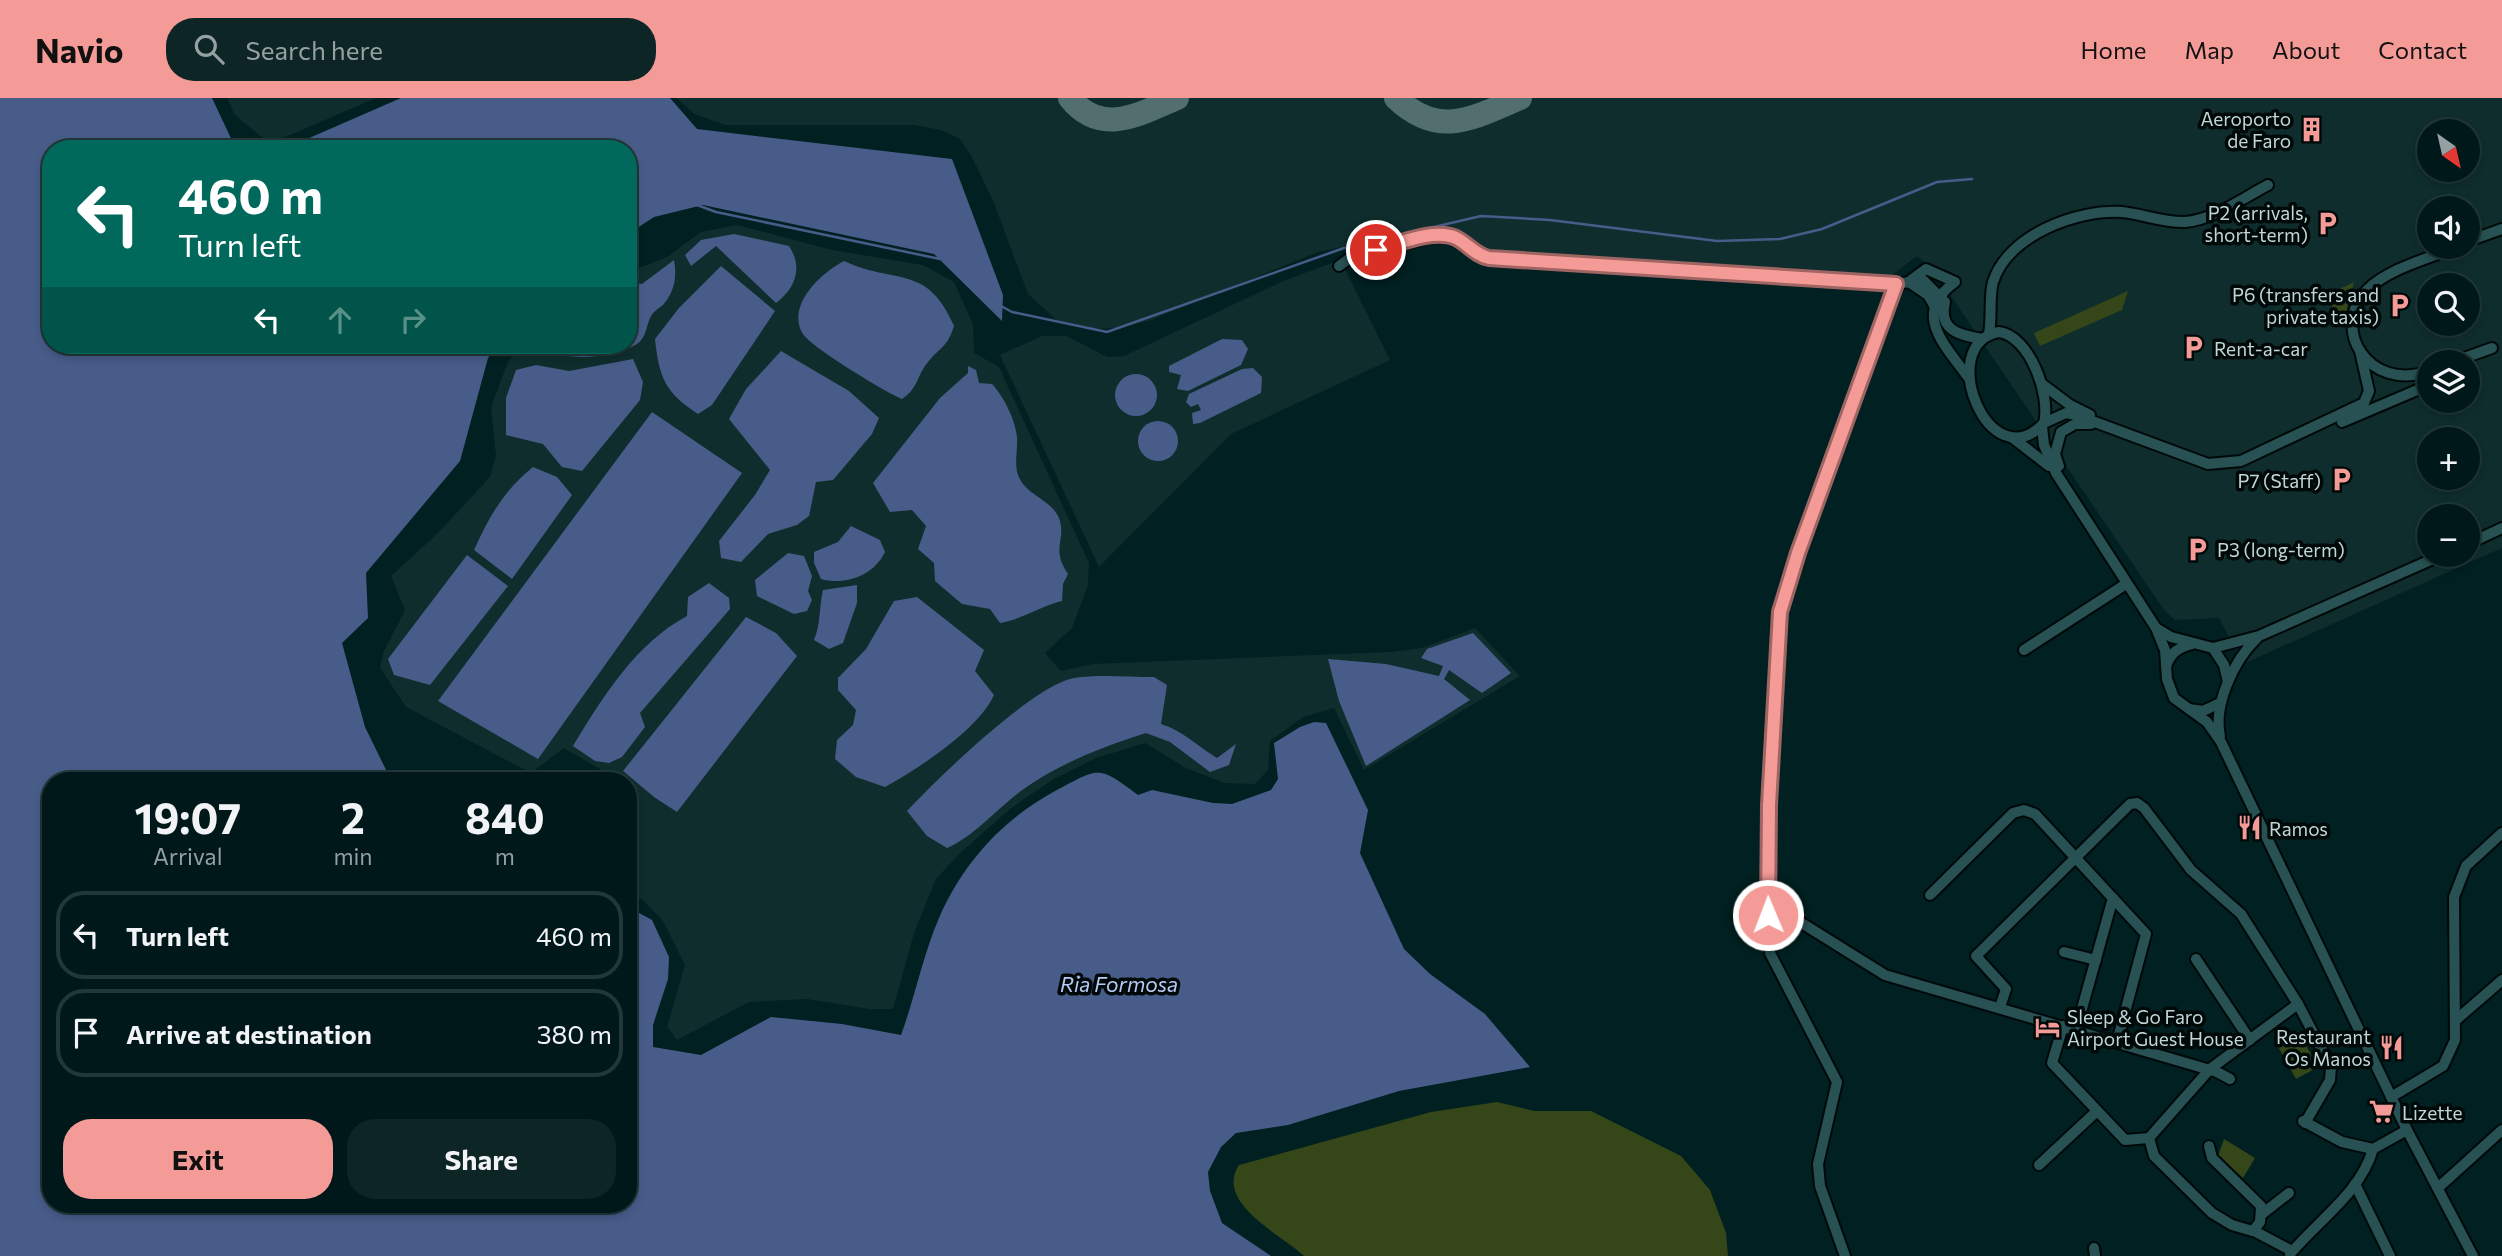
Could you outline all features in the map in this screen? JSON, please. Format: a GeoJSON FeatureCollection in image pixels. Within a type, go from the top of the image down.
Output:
{"type":"FeatureCollection","features":[{"type":"Feature","properties":{"kind":"street"},"geometry":{"type":"LineString","coordinates":[[2267,185],[2197,220],[2171,221],[2121,212],[2095,214],[2034,236],[2011,253],[1993,281],[1985,336],[1974,351],[1970,380],[1975,401],[1988,423],[1997,432],[2034,451],[2056,473],[2156,628],[2165,650],[2169,689],[2186,709],[2207,722],[2221,742],[2407,1130],[2473,1256]]}},
{"type":"Feature","properties":{"kind":"street"},"geometry":{"type":"LineString","coordinates":[[2480,237],[2502,229]]}},
{"type":"Feature","properties":{"kind":"street"},"geometry":{"type":"LineString","coordinates":[[1339,266],[1350,258],[1443,234],[1458,239],[1480,256],[1489,258],[1896,284],[1909,282],[1926,270],[1951,280],[1938,301],[1938,340],[1970,380]]}},
{"type":"Feature","properties":{"kind":"street"},"geometry":{"type":"LineString","coordinates":[[2040,383],[2070,405],[2104,423],[2208,464],[2241,461],[2309,432],[2360,406],[2368,397],[2368,383],[2354,320],[2357,307],[2368,289],[2389,276],[2428,259]]}},
{"type":"Feature","properties":{"kind":"street"},"geometry":{"type":"LineString","coordinates":[[1909,282],[1938,301],[1945,302],[1944,319],[1951,331],[1964,337],[2008,333],[2017,339],[2047,400],[2043,425],[2044,445],[2056,473]]}},
{"type":"Feature","properties":{"kind":"street"},"geometry":{"type":"LineString","coordinates":[[1845,1256],[1820,1186],[1818,1164],[1837,1082],[1770,953],[1769,805],[1780,612],[1798,553],[1896,284]]}},
{"type":"Feature","properties":{"kind":"street"},"geometry":{"type":"LineString","coordinates":[[2480,352],[2497,345]]}},
{"type":"Feature","properties":{"kind":"street"},"geometry":{"type":"LineString","coordinates":[[2480,357],[2497,345]]}},
{"type":"Feature","properties":{"kind":"street"},"geometry":{"type":"LineString","coordinates":[[2360,351],[2372,366],[2392,376],[2417,374]]}},
{"type":"Feature","properties":{"kind":"street"},"geometry":{"type":"LineString","coordinates":[[2309,432],[2344,421],[2417,390]]}},
{"type":"Feature","properties":{"kind":"street"},"geometry":{"type":"LineString","coordinates":[[2013,438],[2033,433],[2066,414],[2104,423]]}},
{"type":"Feature","properties":{"kind":"street"},"geometry":{"type":"LineString","coordinates":[[2066,487],[2055,454],[2057,438],[2075,424],[2104,423]]}},
{"type":"Feature","properties":{"kind":"street"},"geometry":{"type":"LineString","coordinates":[[2480,538],[2502,528]]}},
{"type":"Feature","properties":{"kind":"street"},"geometry":{"type":"LineString","coordinates":[[2156,628],[2192,644],[2213,648],[2259,636],[2417,566]]}},
{"type":"Feature","properties":{"kind":"street"},"geometry":{"type":"LineString","coordinates":[[2024,650],[2126,584]]}},
{"type":"Feature","properties":{"kind":"street"},"geometry":{"type":"LineString","coordinates":[[2228,682],[2235,665],[2259,636]]}},
{"type":"Feature","properties":{"kind":"street"},"geometry":{"type":"LineString","coordinates":[[2166,666],[2170,656],[2180,648],[2192,644]]}},
{"type":"Feature","properties":{"kind":"street"},"geometry":{"type":"LineString","coordinates":[[2213,648],[2224,665],[2228,682],[2228,690],[2220,703],[2217,723],[2221,742]]}},
{"type":"Feature","properties":{"kind":"street"},"geometry":{"type":"LineString","coordinates":[[2186,709],[2203,711],[2220,703]]}},
{"type":"Feature","properties":{"kind":"street"},"geometry":{"type":"LineString","coordinates":[[2000,1007],[2006,989],[1976,956],[2130,804],[2137,803],[2144,808],[2191,870],[2221,893],[2241,914],[2298,1004],[2331,1067],[2330,1080],[2304,1122],[2342,1142],[2373,1149],[2407,1130]]}},
{"type":"Feature","properties":{"kind":"street"},"geometry":{"type":"LineString","coordinates":[[1930,895],[2013,813],[2024,810],[2035,814],[2146,934],[2117,1042]]}},
{"type":"Feature","properties":{"kind":"street"},"geometry":{"type":"LineString","coordinates":[[2392,1097],[2443,1066],[2455,1040],[2454,897],[2466,866],[2502,834]]}},
{"type":"Feature","properties":{"kind":"street"},"geometry":{"type":"LineString","coordinates":[[2076,1030],[2113,898]]}},
{"type":"Feature","properties":{"kind":"street"},"geometry":{"type":"LineString","coordinates":[[1768,915],[1800,922],[1885,975],[2210,1069],[2230,1079]]}},
{"type":"Feature","properties":{"kind":"street"},"geometry":{"type":"LineString","coordinates":[[2064,951],[2096,960]]}},
{"type":"Feature","properties":{"kind":"street"},"geometry":{"type":"LineString","coordinates":[[2196,960],[2250,1040]]}},
{"type":"Feature","properties":{"kind":"street"},"geometry":{"type":"LineString","coordinates":[[2456,1020],[2502,980]]}},
{"type":"Feature","properties":{"kind":"street"},"geometry":{"type":"LineString","coordinates":[[2063,1026],[2052,1063],[2125,1140],[2149,1138],[2210,1069],[2298,1004]]}},
{"type":"Feature","properties":{"kind":"street"},"geometry":{"type":"LineString","coordinates":[[2039,1165],[2097,1111]]}},
{"type":"Feature","properties":{"kind":"street"},"geometry":{"type":"LineString","coordinates":[[2439,1187],[2502,1130]]}},
{"type":"Feature","properties":{"kind":"street"},"geometry":{"type":"LineString","coordinates":[[2149,1138],[2154,1156],[2212,1213],[2232,1225],[2253,1231],[2291,1254],[2368,1168],[2373,1149]]}},
{"type":"Feature","properties":{"kind":"street"},"geometry":{"type":"LineString","coordinates":[[2209,1146],[2212,1158],[2261,1206],[2262,1214]]}},
{"type":"Feature","properties":{"kind":"street"},"geometry":{"type":"LineString","coordinates":[[2355,1184],[2390,1256]]}},
{"type":"Feature","properties":{"kind":"street"},"geometry":{"type":"LineString","coordinates":[[2253,1231],[2262,1214],[2289,1193]]}},
{"type":"Feature","properties":{"kind":"shaded area"},"geometry":{"type":"Polygon","coordinates":[[[227,98],[376,98],[283,138],[264,139],[235,115],[227,98]]]}},
{"type":"Feature","properties":{"kind":"shaded area"},"geometry":{"type":"Polygon","coordinates":[[[676,98],[2502,98],[2502,548],[2480,558],[2480,504],[2417,504],[2417,567],[2460,567],[2243,664],[2219,618],[2175,620],[2164,610],[1932,268],[1917,256],[1891,276],[1853,279],[1488,256],[1447,229],[1438,227],[1318,252],[1151,320],[1119,328],[1095,329],[1060,323],[1028,294],[994,203],[972,157],[960,139],[941,130],[914,125],[725,125],[695,114],[676,98]]]}},
{"type":"Feature","properties":{"kind":"shaded area"},"geometry":{"type":"Polygon","coordinates":[[[737,225],[832,250],[923,265],[954,282],[973,324],[974,353],[999,367],[1089,563],[1088,585],[1072,628],[1045,653],[1061,671],[1093,664],[1391,652],[1422,648],[1475,628],[1520,676],[1364,770],[1334,708],[1303,717],[1270,741],[1268,770],[1255,784],[1224,783],[1184,767],[1145,743],[1096,758],[1052,780],[1010,809],[960,853],[936,879],[914,933],[893,1009],[869,1009],[807,999],[749,1002],[677,1040],[667,1027],[685,965],[663,921],[642,899],[637,898],[637,772],[602,772],[564,748],[529,772],[406,707],[380,668],[383,653],[405,610],[391,576],[438,533],[490,477],[496,456],[491,407],[508,362],[515,354],[637,354],[637,269],[667,257],[701,232],[737,225]]]}},
{"type":"Feature","properties":{"kind":"shaded area"},"geometry":{"type":"Polygon","coordinates":[[[1337,261],[1341,270],[1345,269],[1390,360],[1231,434],[1099,567],[1000,355],[1042,336],[1067,336],[1107,357],[1124,356],[1283,281],[1337,261]]]}},
{"type":"Feature","properties":{"kind":"green space"},"geometry":{"type":"Polygon","coordinates":[[[2354,282],[2343,323],[2331,305],[2311,296],[2314,288],[2333,292],[2354,282]]]}},
{"type":"Feature","properties":{"kind":"green space"},"geometry":{"type":"Polygon","coordinates":[[[2128,291],[2122,310],[2040,346],[2034,333],[2128,291]]]}},
{"type":"Feature","properties":{"kind":"green space"},"geometry":{"type":"Polygon","coordinates":[[[2298,1031],[2318,1067],[2296,1079],[2276,1043],[2298,1031]]]}},
{"type":"Feature","properties":{"kind":"green space"},"geometry":{"type":"Polygon","coordinates":[[[1497,1102],[1534,1111],[1591,1111],[1681,1156],[1710,1190],[1726,1233],[1728,1256],[1304,1256],[1254,1217],[1236,1192],[1234,1179],[1239,1165],[1431,1112],[1497,1102]]]}},
{"type":"Feature","properties":{"kind":"green space"},"geometry":{"type":"Polygon","coordinates":[[[2224,1139],[2255,1158],[2243,1178],[2218,1156],[2224,1139]]]}},
{"type":"Feature","properties":{"kind":"water","name":"Ria Formosa"},"geometry":{"type":"Polygon","coordinates":[[[0,98],[212,98],[232,140],[42,140],[42,354],[491,354],[460,461],[366,573],[368,618],[342,643],[365,727],[387,772],[42,772],[42,1213],[637,1213],[637,912],[652,920],[669,957],[668,979],[653,1025],[653,1047],[701,1055],[771,1017],[842,1024],[901,1035],[928,947],[949,898],[972,861],[1001,829],[1018,815],[1055,791],[1090,774],[1098,773],[1114,778],[1138,795],[1152,790],[1213,803],[1232,804],[1271,790],[1278,779],[1274,743],[1314,722],[1326,723],[1368,810],[1360,853],[1404,949],[1430,974],[1485,1014],[1530,1067],[1399,1091],[1288,1125],[1236,1133],[1221,1147],[1208,1172],[1210,1191],[1222,1223],[1271,1256],[0,1256],[0,98]]]}},
{"type":"Feature","properties":{"kind":"water"},"geometry":{"type":"Polygon","coordinates":[[[401,98],[670,98],[697,129],[952,159],[1003,295],[1002,321],[934,254],[703,205],[654,217],[637,228],[637,140],[305,140],[401,98]]]}},
{"type":"Feature","properties":{"kind":"water"},"geometry":{"type":"Polygon","coordinates":[[[734,234],[789,246],[796,262],[795,277],[788,291],[776,303],[716,246],[691,266],[685,255],[701,240],[734,234]]]}},
{"type":"Feature","properties":{"kind":"water"},"geometry":{"type":"Polygon","coordinates":[[[674,260],[673,289],[663,305],[651,316],[645,334],[637,344],[637,283],[642,284],[674,260]]]}},
{"type":"Feature","properties":{"kind":"water"},"geometry":{"type":"Polygon","coordinates":[[[844,261],[921,284],[944,306],[954,326],[946,343],[924,367],[911,391],[902,399],[833,358],[803,334],[799,323],[802,301],[816,282],[844,261]]]}},
{"type":"Feature","properties":{"kind":"water"},"geometry":{"type":"Polygon","coordinates":[[[721,266],[775,311],[712,405],[698,414],[678,399],[666,383],[659,364],[655,339],[679,308],[721,266]]]}},
{"type":"Feature","properties":{"kind":"water"},"geometry":{"type":"Polygon","coordinates":[[[1222,339],[1242,340],[1248,349],[1241,365],[1188,391],[1177,389],[1181,375],[1169,372],[1169,366],[1222,339]]]}},
{"type":"Feature","properties":{"kind":"water"},"geometry":{"type":"Polygon","coordinates":[[[781,351],[849,391],[879,418],[872,434],[833,480],[816,482],[809,516],[797,525],[768,534],[741,562],[721,558],[719,541],[755,495],[770,470],[729,419],[746,389],[781,351]]]}},
{"type":"Feature","properties":{"kind":"water"},"geometry":{"type":"Polygon","coordinates":[[[557,354],[610,354],[587,357],[557,354]]]}},
{"type":"Feature","properties":{"kind":"water"},"geometry":{"type":"Polygon","coordinates":[[[633,359],[643,382],[640,400],[582,471],[562,467],[543,444],[506,435],[506,398],[516,370],[536,365],[569,371],[633,359]]]}},
{"type":"Feature","properties":{"kind":"water"},"geometry":{"type":"Polygon","coordinates":[[[968,366],[976,370],[979,383],[992,384],[1008,409],[1017,437],[1018,475],[1021,482],[1050,506],[1059,518],[1060,557],[1068,574],[1063,584],[1062,601],[1000,623],[990,609],[962,604],[935,581],[934,563],[918,549],[926,526],[912,510],[890,512],[873,483],[940,398],[968,373],[968,366]]]}},
{"type":"Feature","properties":{"kind":"water"},"geometry":{"type":"Polygon","coordinates":[[[1253,368],[1262,377],[1261,393],[1193,424],[1192,413],[1201,410],[1198,404],[1191,407],[1186,402],[1189,394],[1242,369],[1253,368]]]}},
{"type":"Feature","properties":{"kind":"water"},"geometry":{"type":"Polygon","coordinates":[[[1136,374],[1151,380],[1157,395],[1151,410],[1136,416],[1121,410],[1115,395],[1121,380],[1136,374]]]}},
{"type":"Feature","properties":{"kind":"water"},"geometry":{"type":"Polygon","coordinates":[[[652,412],[742,473],[538,759],[438,701],[652,412]]]}},
{"type":"Feature","properties":{"kind":"water"},"geometry":{"type":"Polygon","coordinates":[[[1158,421],[1166,422],[1172,427],[1177,433],[1177,449],[1172,455],[1166,460],[1158,461],[1150,460],[1144,455],[1139,449],[1138,441],[1139,433],[1144,427],[1150,422],[1158,421]]]}},
{"type":"Feature","properties":{"kind":"water"},"geometry":{"type":"Polygon","coordinates":[[[533,467],[557,477],[572,495],[512,579],[474,550],[498,505],[533,467]]]}},
{"type":"Feature","properties":{"kind":"water"},"geometry":{"type":"Polygon","coordinates":[[[851,526],[880,540],[885,552],[874,567],[858,577],[840,581],[821,579],[814,563],[814,552],[838,542],[851,526]]]}},
{"type":"Feature","properties":{"kind":"water"},"geometry":{"type":"Polygon","coordinates":[[[788,553],[804,556],[812,576],[808,591],[812,600],[807,611],[794,614],[757,596],[755,580],[788,553]]]}},
{"type":"Feature","properties":{"kind":"water"},"geometry":{"type":"Polygon","coordinates":[[[467,555],[508,586],[430,685],[394,675],[388,659],[467,555]]]}},
{"type":"Feature","properties":{"kind":"water"},"geometry":{"type":"Polygon","coordinates":[[[709,583],[729,598],[730,609],[640,713],[645,727],[622,757],[609,763],[595,761],[573,746],[608,691],[636,656],[669,627],[687,616],[688,597],[709,583]]]}},
{"type":"Feature","properties":{"kind":"water"},"geometry":{"type":"Polygon","coordinates":[[[857,585],[857,603],[843,643],[829,649],[814,640],[823,590],[857,585]]]}},
{"type":"Feature","properties":{"kind":"water"},"geometry":{"type":"Polygon","coordinates":[[[917,597],[984,650],[975,671],[994,695],[962,734],[930,759],[885,787],[856,777],[835,759],[837,740],[853,725],[856,710],[838,690],[838,678],[866,649],[894,601],[917,597]]]}},
{"type":"Feature","properties":{"kind":"water"},"geometry":{"type":"Polygon","coordinates":[[[746,617],[776,633],[797,656],[677,812],[637,783],[637,772],[623,771],[746,617]]]}},
{"type":"Feature","properties":{"kind":"water"},"geometry":{"type":"Polygon","coordinates":[[[1473,633],[1511,673],[1482,693],[1449,670],[1444,679],[1470,700],[1366,766],[1339,701],[1328,659],[1386,664],[1439,676],[1443,666],[1421,658],[1427,649],[1473,633]]]}},
{"type":"Feature","properties":{"kind":"water"},"geometry":{"type":"Polygon","coordinates":[[[1084,677],[1154,677],[1167,685],[1161,724],[1183,734],[1217,758],[1236,744],[1229,765],[1210,772],[1170,742],[1146,733],[1085,755],[1041,777],[969,835],[947,848],[927,836],[907,811],[986,735],[1056,685],[1084,677]]]}},
{"type":"Feature","properties":{"kind":"waterway"},"geometry":{"type":"LineString","coordinates":[[1001,306],[1012,312],[1107,332],[1344,248],[1481,216],[1550,220],[1717,241],[1780,239],[1822,229],[1937,182],[1972,179]]}},
{"type":"Feature","properties":{"kind":"waterway"},"geometry":{"type":"LineString","coordinates":[[697,205],[716,212],[940,259]]}},
{"type":"Feature","properties":{"kind":"taxiway"},"geometry":{"type":"LineString","coordinates":[[1070,98],[1082,110],[1095,117],[1108,119],[1135,115],[1177,98]]}},
{"type":"Feature","properties":{"kind":"taxiway"},"geometry":{"type":"LineString","coordinates":[[1396,98],[1412,111],[1442,121],[1471,118],[1520,98]]}},
{"type":"Feature","properties":{"kind":"place","name":"Aeroporto de Faro"},"geometry":{"type":"Point","coordinates":[2311,129]}},
{"type":"Feature","properties":{"kind":"place","name":"P2 (arrivals, short-term)"},"geometry":{"type":"Point","coordinates":[2328,223]}},
{"type":"Feature","properties":{"kind":"place","name":"P6 (transfers and private taxis)"},"geometry":{"type":"Point","coordinates":[2399,305]}},
{"type":"Feature","properties":{"kind":"place","name":"Rent-a-car"},"geometry":{"type":"Point","coordinates":[2194,348]}},
{"type":"Feature","properties":{"kind":"place","name":"P7 (Staff)"},"geometry":{"type":"Point","coordinates":[2341,480]}},
{"type":"Feature","properties":{"kind":"place","name":"P3 (long-term)"},"geometry":{"type":"Point","coordinates":[2197,549]}},
{"type":"Feature","properties":{"kind":"place","name":"Ramos"},"geometry":{"type":"Point","coordinates":[2249,828]}},
{"type":"Feature","properties":{"kind":"place","name":"Sleep & Go Faro Airport Guest House"},"geometry":{"type":"Point","coordinates":[2047,1027]}},
{"type":"Feature","properties":{"kind":"place","name":"Restaurant Os Manos"},"geometry":{"type":"Point","coordinates":[2391,1047]}},
{"type":"Feature","properties":{"kind":"place","name":"Lizette"},"geometry":{"type":"Point","coordinates":[2382,1112]}},
{"type":"Feature","properties":{"kind":"route"},"geometry":{"type":"LineString","coordinates":[[1376,250],[1443,234],[1458,239],[1480,256],[1489,258],[1896,284],[1786,585],[1780,612],[1769,805],[1768,915]]}}]}
